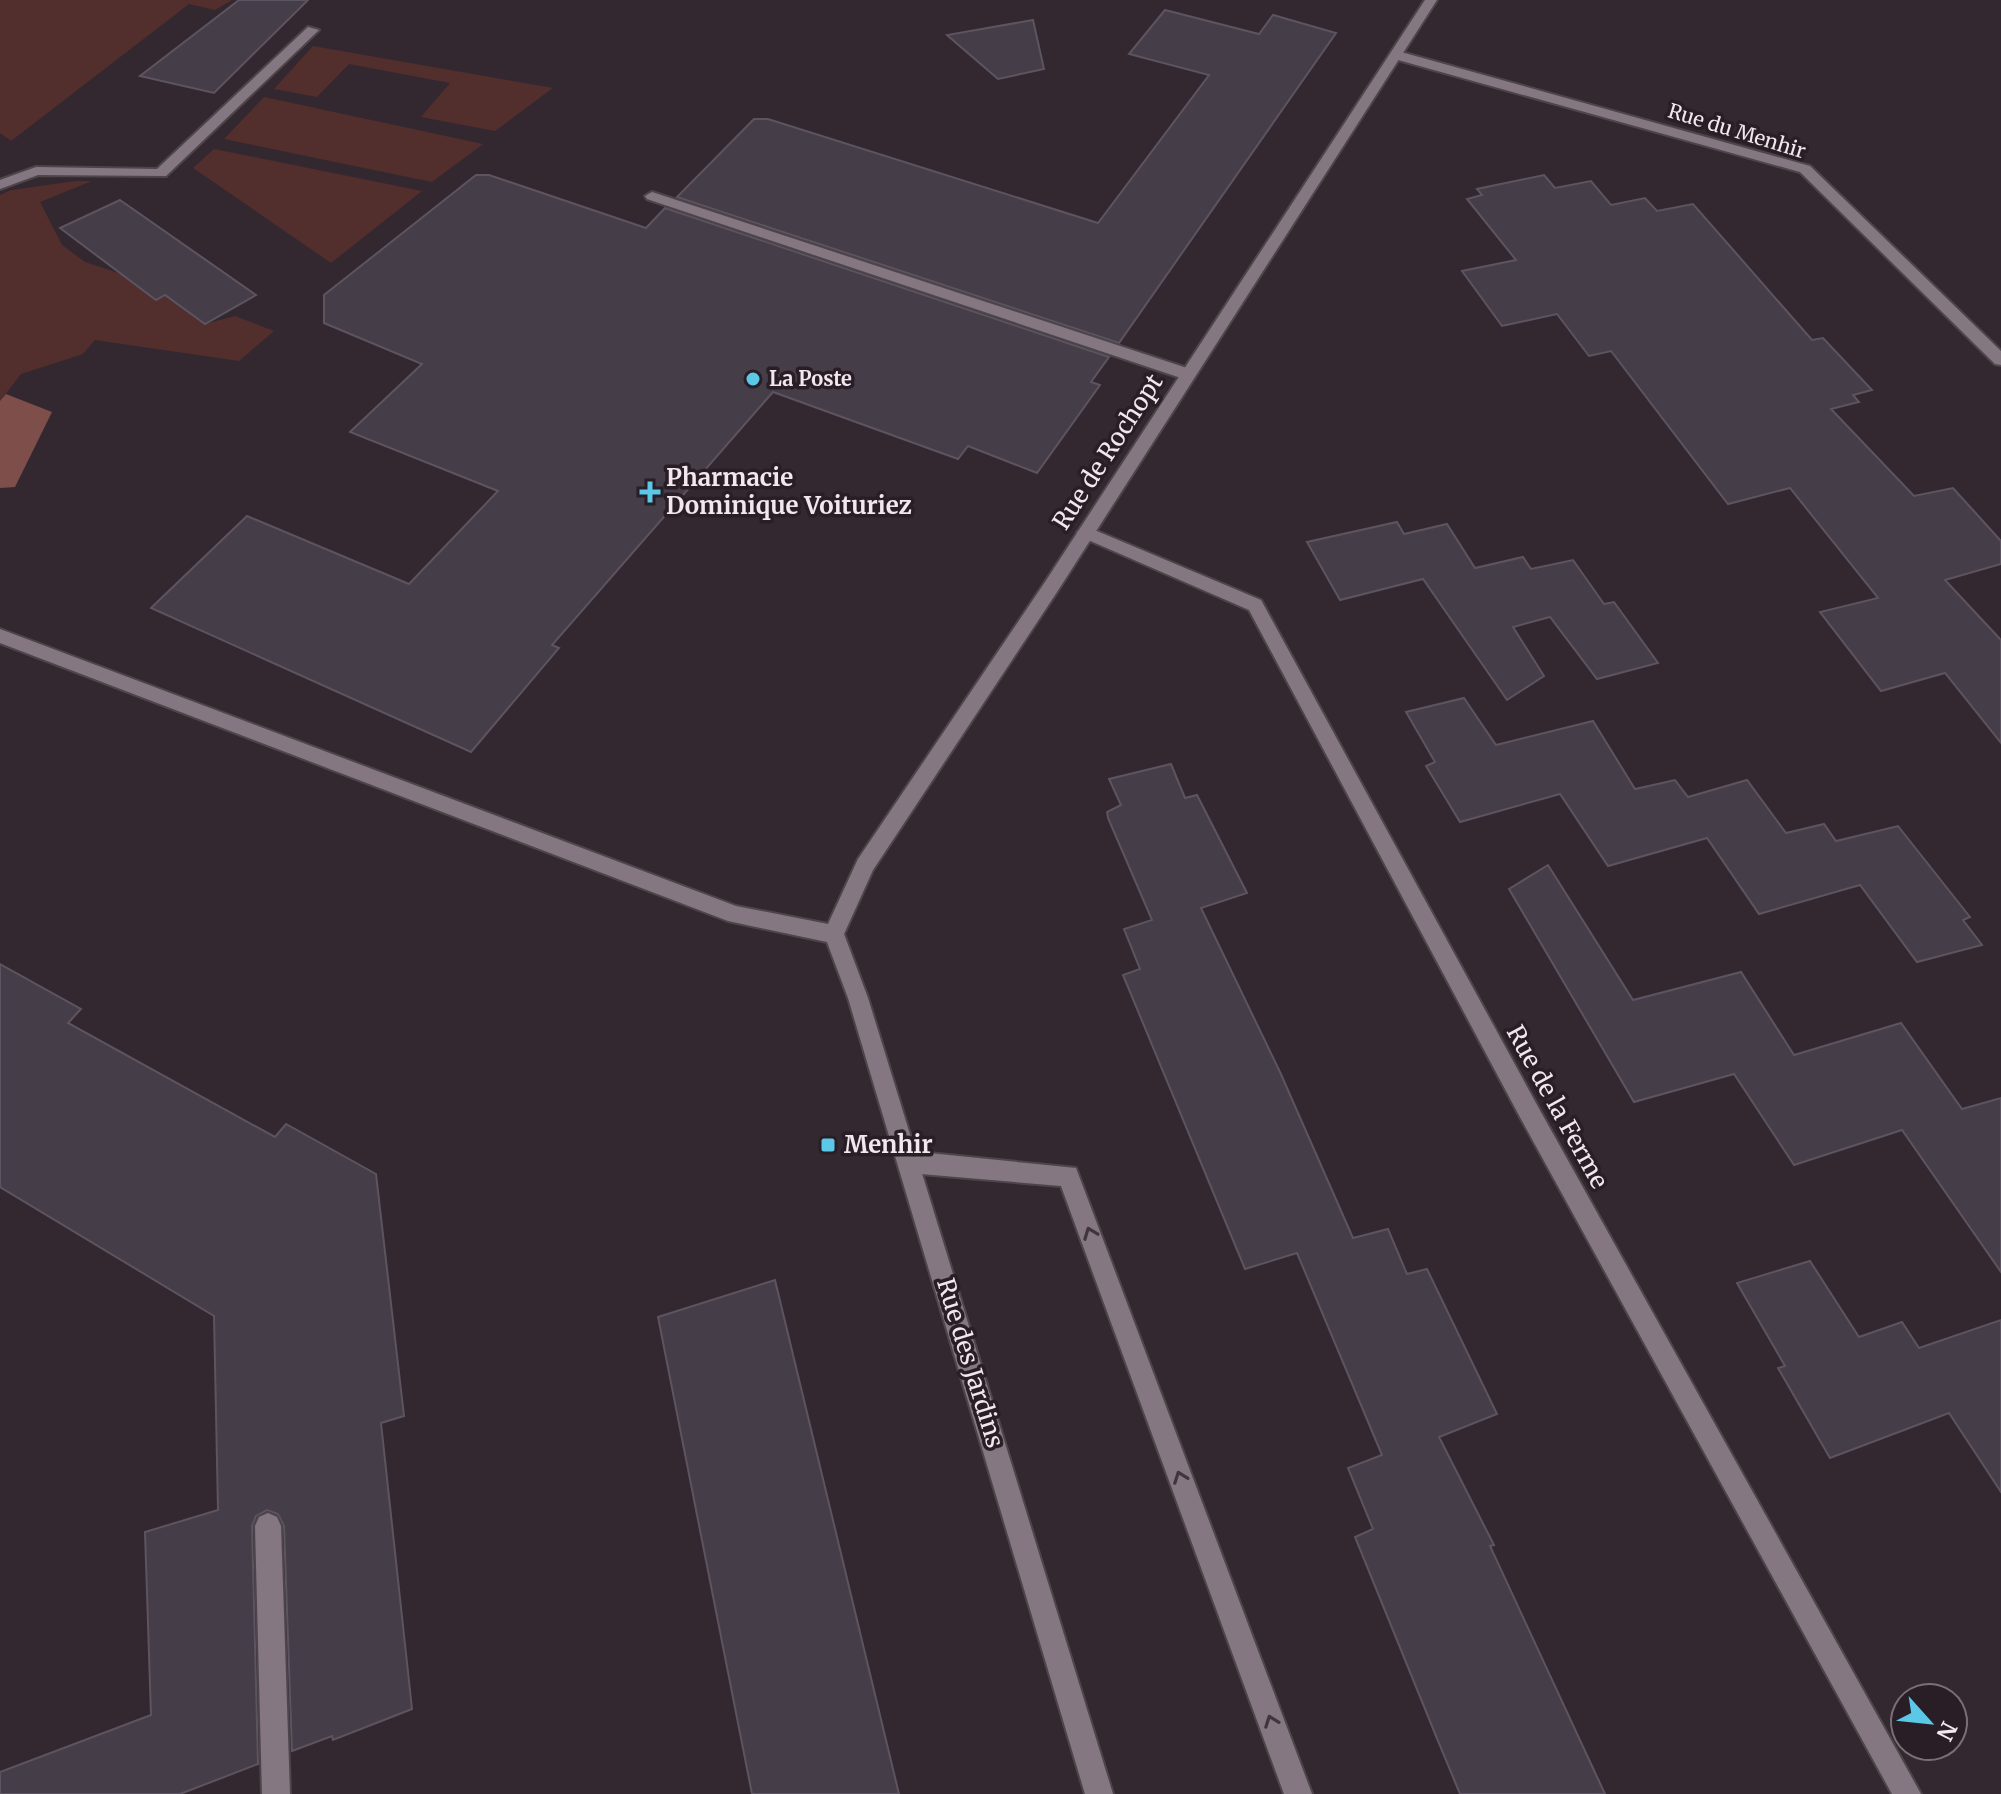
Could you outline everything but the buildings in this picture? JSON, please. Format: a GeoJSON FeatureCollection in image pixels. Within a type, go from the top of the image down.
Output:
{"type":"FeatureCollection","features":[{"type":"Feature","properties":{"kind":"street","name":"Rue de Rochopt"},"geometry":{"type":"LineString","coordinates":[[834,934],[865,865],[1431,0]]}},
{"type":"Feature","properties":{"kind":"street"},"geometry":{"type":"LineString","coordinates":[[0,185],[36,171],[161,173],[313,30]]}},
{"type":"Feature","properties":{"kind":"street","name":"Rue du Menhir"},"geometry":{"type":"LineString","coordinates":[[1396,55],[1805,169],[2001,360]]}},
{"type":"Feature","properties":{"kind":"street"},"geometry":{"type":"LineString","coordinates":[[652,196],[1187,374]]}},
{"type":"Feature","properties":{"kind":"street","name":"Rue de la Ferme"},"geometry":{"type":"LineString","coordinates":[[1085,532],[1255,605],[1529,1112],[1907,1794]]}},
{"type":"Feature","properties":{"kind":"street"},"geometry":{"type":"LineString","coordinates":[[0,636],[735,915],[834,934]]}},
{"type":"Feature","properties":{"kind":"street","name":"Rue des Jardins"},"geometry":{"type":"LineString","coordinates":[[834,934],[858,998],[909,1162],[1099,1794]]}},
{"type":"Feature","properties":{"kind":"street"},"geometry":{"type":"LineString","coordinates":[[909,1162],[1068,1176],[1298,1794]]}},
{"type":"Feature","properties":{"kind":"street"},"geometry":{"type":"LineString","coordinates":[[268,1526],[276,1794]]}},
{"type":"Feature","properties":{"kind":"shaded area"},"geometry":{"type":"Polygon","coordinates":[[[0,0],[232,0],[215,10],[189,4],[11,141],[0,133],[0,0]]]}},
{"type":"Feature","properties":{"kind":"shaded area"},"geometry":{"type":"Polygon","coordinates":[[[313,46],[553,88],[495,131],[421,117],[450,83],[349,64],[317,97],[274,89],[313,46]]]}},
{"type":"Feature","properties":{"kind":"shaded area"},"geometry":{"type":"Polygon","coordinates":[[[264,97],[483,144],[432,182],[224,139],[264,97]]]}},
{"type":"Feature","properties":{"kind":"shaded area"},"geometry":{"type":"Polygon","coordinates":[[[214,149],[422,191],[331,263],[193,168],[214,149]]]}},
{"type":"Feature","properties":{"kind":"shaded area"},"geometry":{"type":"Polygon","coordinates":[[[92,181],[40,202],[62,245],[85,262],[121,274],[155,300],[165,295],[205,324],[235,316],[274,331],[239,361],[95,340],[83,354],[21,374],[0,401],[0,195],[11,190],[92,181]]]}},
{"type":"Feature","properties":{"kind":"shaded area"},"geometry":{"type":"Polygon","coordinates":[[[6,394],[52,412],[15,487],[0,488],[0,401],[6,394]]]}},
{"type":"Feature","properties":{"kind":"place","name":"La Poste"},"geometry":{"type":"Point","coordinates":[753,379]}},
{"type":"Feature","properties":{"kind":"place","name":"Pharmacie Dominique Voituriez"},"geometry":{"type":"Point","coordinates":[650,492]}},
{"type":"Feature","properties":{"kind":"place","name":"Menhir"},"geometry":{"type":"Point","coordinates":[828,1145]}}]}
